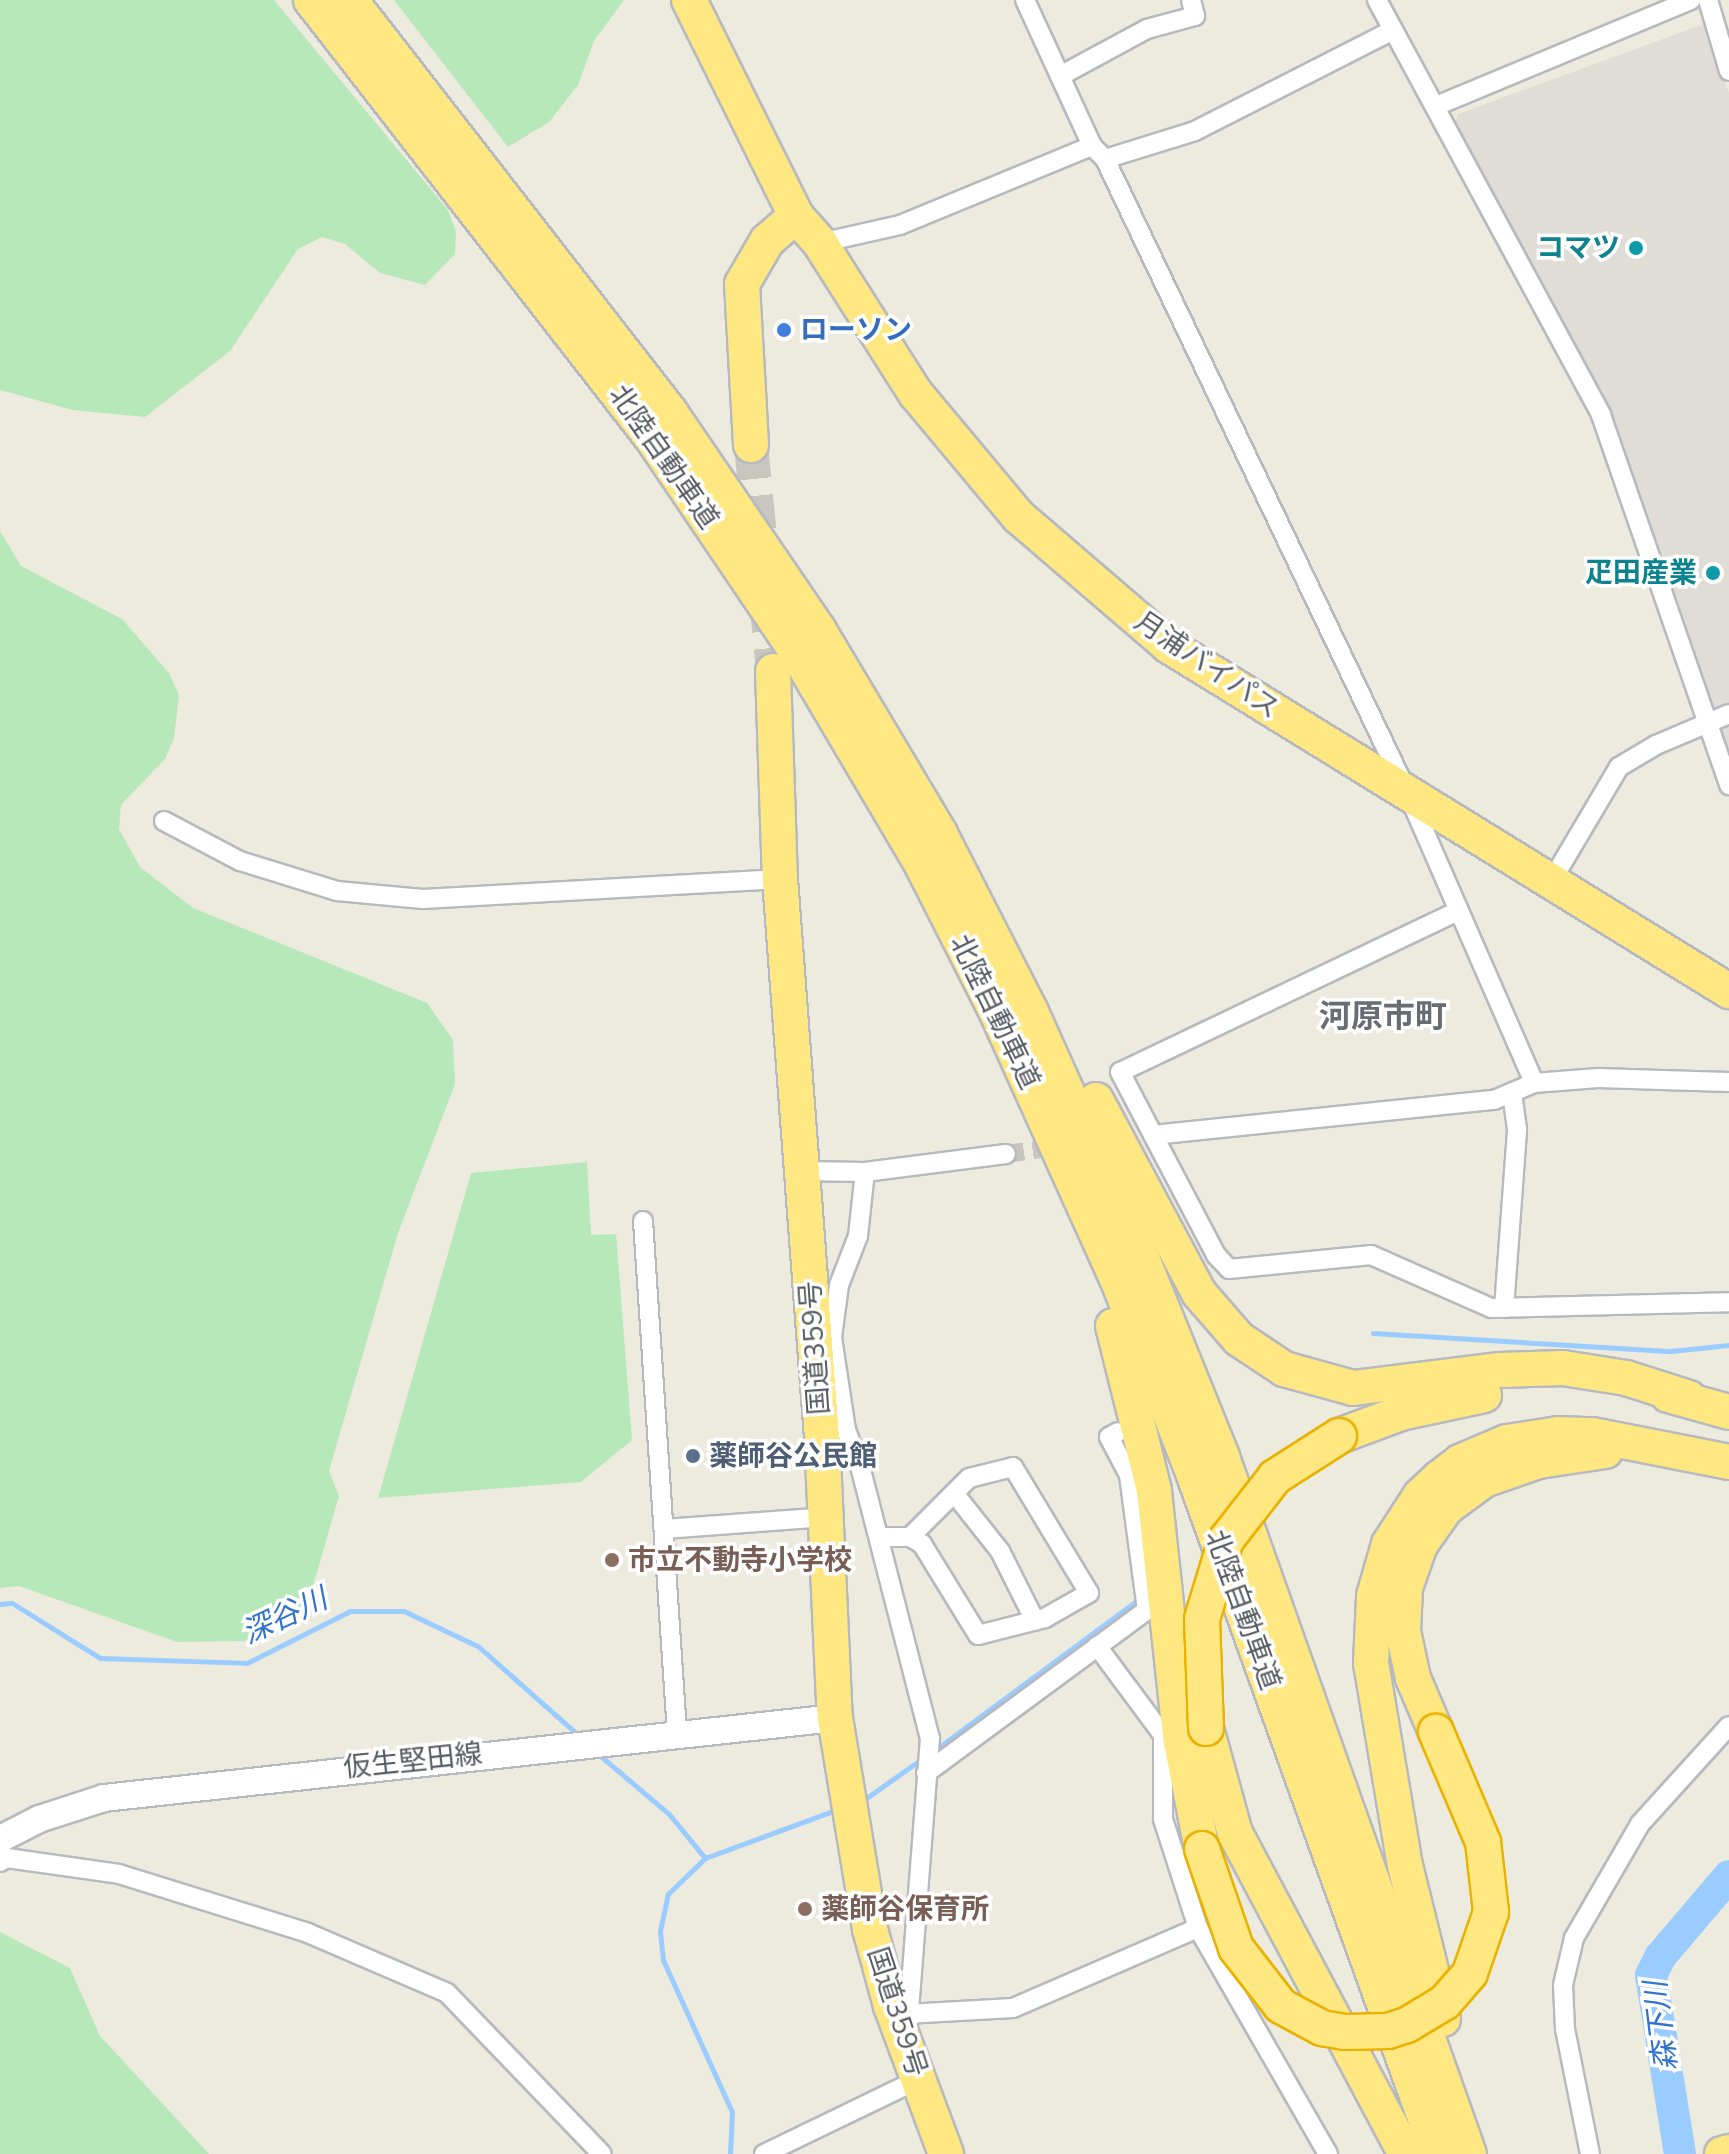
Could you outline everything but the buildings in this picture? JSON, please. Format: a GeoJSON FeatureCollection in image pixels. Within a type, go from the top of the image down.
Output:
{"type":"FeatureCollection","features":[{"type":"Feature","properties":{"kind":"highway","name":"北陸自動車道"},"geometry":{"type":"LineString","coordinates":[[311,0],[652,438],[791,643],[921,863],[997,1013],[1116,1276],[1195,1478],[1438,2154]]}},
{"type":"Feature","properties":{"kind":"highway","name":"北陸自動車道"},"geometry":{"type":"LineString","coordinates":[[350,0],[587,299],[688,437],[818,629],[940,834],[1038,1026],[1143,1261],[1222,1457],[1469,2154]]}},
{"type":"Feature","properties":{"kind":"highway","name":"月浦バイパス"},"geometry":{"type":"LineString","coordinates":[[689,0],[796,216],[820,243],[916,394],[1050,545],[1169,646],[1729,991]]}},
{"type":"Feature","properties":{"kind":"highway"},"geometry":{"type":"LineString","coordinates":[[751,445],[742,284],[767,241],[796,216]]}},
{"type":"Feature","properties":{"kind":"highway","name":"国道359号"},"geometry":{"type":"LineString","coordinates":[[773,671],[780,879],[801,1171],[833,1424],[826,1517],[835,1718],[870,1929],[891,2006],[946,2154]]}},
{"type":"Feature","properties":{"kind":"highway"},"geometry":{"type":"LineString","coordinates":[[940,834],[1049,1014],[1181,1265],[1218,1317],[1259,1355],[1305,1379],[1353,1388],[1500,1370],[1563,1368],[1626,1378],[1729,1412]]}},
{"type":"Feature","properties":{"kind":"highway"},"geometry":{"type":"LineString","coordinates":[[921,863],[1039,1121],[1126,1368],[1154,1491],[1181,1742],[1202,1849],[1236,1948],[1281,2006],[1322,2028],[1345,2032],[1388,2031],[1407,2025],[1445,2002],[1464,1982],[1480,1954],[1491,1912],[1483,1842],[1413,1678],[1403,1631],[1405,1588],[1432,1525],[1464,1492],[1508,1469],[1605,1451],[1669,1447]]}},
{"type":"Feature","properties":{"kind":"highway"},"geometry":{"type":"LineString","coordinates":[[1406,2154],[1235,1833],[1206,1728],[1202,1619],[1226,1540],[1275,1477],[1339,1436],[1437,1404],[1511,1392],[1624,1390],[1689,1398]]}},
{"type":"Feature","properties":{"kind":"highway"},"geometry":{"type":"LineString","coordinates":[[1482,2154],[1428,1962],[1389,1783],[1371,1663],[1380,1569],[1420,1496],[1460,1462],[1483,1451],[1558,1434],[1669,1447],[1729,1462]]}},
{"type":"Feature","properties":{"kind":"highway"},"geometry":{"type":"LineString","coordinates":[[1722,2154],[1729,2152]]}},
{"type":"Feature","properties":{"kind":"main road","name":"仮生堅田線"},"geometry":{"type":"LineString","coordinates":[[0,1839],[39,1819],[104,1798],[835,1718]]}},
{"type":"Feature","properties":{"kind":"street"},"geometry":{"type":"LineString","coordinates":[[1025,0],[1408,794],[1534,1083]]}},
{"type":"Feature","properties":{"kind":"street"},"geometry":{"type":"LineString","coordinates":[[1060,76],[1147,29],[1195,16],[1191,0]]}},
{"type":"Feature","properties":{"kind":"street"},"geometry":{"type":"LineString","coordinates":[[1377,0],[1436,106],[1478,193],[1601,415],[1729,785]]}},
{"type":"Feature","properties":{"kind":"street"},"geometry":{"type":"LineString","coordinates":[[1436,106],[1691,0]]}},
{"type":"Feature","properties":{"kind":"street"},"geometry":{"type":"LineString","coordinates":[[1708,0],[1729,71]]}},
{"type":"Feature","properties":{"kind":"street"},"geometry":{"type":"LineString","coordinates":[[820,243],[900,225],[1099,152],[1195,131],[1393,30]]}},
{"type":"Feature","properties":{"kind":"street"},"geometry":{"type":"LineString","coordinates":[[1551,882],[1619,767],[1729,714]]}},
{"type":"Feature","properties":{"kind":"street"},"geometry":{"type":"LineString","coordinates":[[164,821],[240,861],[352,893],[423,899],[780,879]]}},
{"type":"Feature","properties":{"kind":"street"},"geometry":{"type":"LineString","coordinates":[[1458,911],[1120,1072],[1216,1255],[1229,1269],[1371,1255],[1491,1308],[1729,1302]]}},
{"type":"Feature","properties":{"kind":"street"},"geometry":{"type":"LineString","coordinates":[[1153,1135],[1494,1100],[1534,1083],[1598,1078],[1729,1082]]}},
{"type":"Feature","properties":{"kind":"street"},"geometry":{"type":"LineString","coordinates":[[1504,1308],[1517,1129],[1512,1092]]}},
{"type":"Feature","properties":{"kind":"street"},"geometry":{"type":"LineString","coordinates":[[801,1171],[865,1172],[1006,1154]]}},
{"type":"Feature","properties":{"kind":"street"},"geometry":{"type":"LineString","coordinates":[[764,2154],[919,2079],[906,2014],[927,1761],[881,1537],[833,1424],[832,1337],[839,1285],[858,1236],[865,1172]]}},
{"type":"Feature","properties":{"kind":"street"},"geometry":{"type":"LineString","coordinates":[[643,1221],[677,1733]]}},
{"type":"Feature","properties":{"kind":"street"},"geometry":{"type":"LineString","coordinates":[[927,1761],[1147,1610],[1129,1475],[1109,1437],[1118,1432]]}},
{"type":"Feature","properties":{"kind":"street"},"geometry":{"type":"LineString","coordinates":[[881,1537],[910,1537],[922,1544],[978,1635],[1035,1621],[1089,1593],[1013,1467],[969,1478],[910,1537]]}},
{"type":"Feature","properties":{"kind":"street"},"geometry":{"type":"LineString","coordinates":[[954,1493],[1000,1551],[1035,1621]]}},
{"type":"Feature","properties":{"kind":"street"},"geometry":{"type":"LineString","coordinates":[[664,1529],[826,1517]]}},
{"type":"Feature","properties":{"kind":"street"},"geometry":{"type":"LineString","coordinates":[[1097,1646],[1163,1735],[1163,1819],[1198,1928],[1325,2153]]}},
{"type":"Feature","properties":{"kind":"street"},"geometry":{"type":"LineString","coordinates":[[1590,2154],[1565,2029],[1563,1985],[1574,1938],[1640,1824],[1729,1726]]}},
{"type":"Feature","properties":{"kind":"street"},"geometry":{"type":"LineString","coordinates":[[0,1862],[7,1858],[119,1874],[308,1933],[447,1993],[602,2154]]}},
{"type":"Feature","properties":{"kind":"street"},"geometry":{"type":"LineString","coordinates":[[906,2014],[1013,2008],[1198,1928]]}},
{"type":"Feature","properties":{"kind":"shaded area"},"geometry":{"type":"Polygon","coordinates":[[[1704,24],[1729,93],[1729,772],[1614,427],[1455,125],[1458,114],[1704,24]]]}},
{"type":"Feature","properties":{"kind":"green space"},"geometry":{"type":"Polygon","coordinates":[[[0,0],[274,0],[448,210],[456,232],[455,254],[425,285],[380,273],[345,244],[322,237],[298,249],[230,351],[145,417],[73,410],[0,390],[0,0]]]}},
{"type":"Feature","properties":{"kind":"green space"},"geometry":{"type":"Polygon","coordinates":[[[394,0],[624,0],[594,41],[578,85],[549,122],[508,147],[394,0]]]}},
{"type":"Feature","properties":{"kind":"green space"},"geometry":{"type":"Polygon","coordinates":[[[0,531],[21,566],[122,619],[169,673],[179,695],[174,738],[165,759],[121,805],[119,829],[140,867],[193,908],[427,1003],[453,1040],[455,1084],[398,1233],[329,1471],[339,1496],[313,1586],[295,1627],[244,1641],[177,1642],[19,1586],[0,1588],[0,531]]]}},
{"type":"Feature","properties":{"kind":"green space"},"geometry":{"type":"Polygon","coordinates":[[[587,1162],[591,1235],[616,1234],[632,1440],[581,1482],[378,1498],[471,1173],[587,1162]]]}},
{"type":"Feature","properties":{"kind":"green space"},"geometry":{"type":"Polygon","coordinates":[[[0,1932],[70,1968],[100,2036],[209,2154],[0,2154],[0,1932]]]}},
{"type":"Feature","properties":{"kind":"waterway"},"geometry":{"type":"LineString","coordinates":[[1373,1333],[1671,1351],[1729,1345]]}},
{"type":"Feature","properties":{"kind":"waterway"},"geometry":{"type":"LineString","coordinates":[[935,1750],[1142,1597]]}},
{"type":"Feature","properties":{"kind":"waterway","name":"深谷川"},"geometry":{"type":"LineString","coordinates":[[0,1604],[12,1603],[100,1658],[247,1663],[350,1611],[404,1611],[479,1647],[578,1735]]}},
{"type":"Feature","properties":{"kind":"waterway","name":"深谷川"},"geometry":{"type":"LineString","coordinates":[[597,1753],[669,1814],[705,1858]]}},
{"type":"Feature","properties":{"kind":"waterway"},"geometry":{"type":"LineString","coordinates":[[865,1799],[923,1758]]}},
{"type":"Feature","properties":{"kind":"waterway"},"geometry":{"type":"LineString","coordinates":[[730,2154],[732,2112],[663,1960],[660,1931],[668,1894],[705,1858],[830,1812]]}},
{"type":"Feature","properties":{"kind":"waterway","name":"森下川"},"geometry":{"type":"LineString","coordinates":[[1680,2154],[1651,1975],[1660,1957],[1729,1876]]}},
{"type":"Feature","properties":{"kind":"tunnel"},"geometry":{"type":"LineString","coordinates":[[751,445],[773,671]]}},
{"type":"Feature","properties":{"kind":"tunnel"},"geometry":{"type":"LineString","coordinates":[[1006,1154],[1063,1146]]}},
{"type":"Feature","properties":{"kind":"place","name":"コマツ"},"geometry":{"type":"Point","coordinates":[1636,248]}},
{"type":"Feature","properties":{"kind":"place","name":"ローソン"},"geometry":{"type":"Point","coordinates":[784,330]}},
{"type":"Feature","properties":{"kind":"place","name":"疋田産業"},"geometry":{"type":"Point","coordinates":[1713,573]}},
{"type":"Feature","properties":{"kind":"place","name":"薬師谷公民館"},"geometry":{"type":"Point","coordinates":[693,1456]}},
{"type":"Feature","properties":{"kind":"place","name":"市立不動寺小学校"},"geometry":{"type":"Point","coordinates":[612,1560]}},
{"type":"Feature","properties":{"kind":"place","name":"薬師谷保育所"},"geometry":{"type":"Point","coordinates":[805,1909]}},
{"type":"Feature","properties":{"kind":"district","name":"河原市町"},"geometry":{"type":"Point","coordinates":[1383,1017]}}]}
